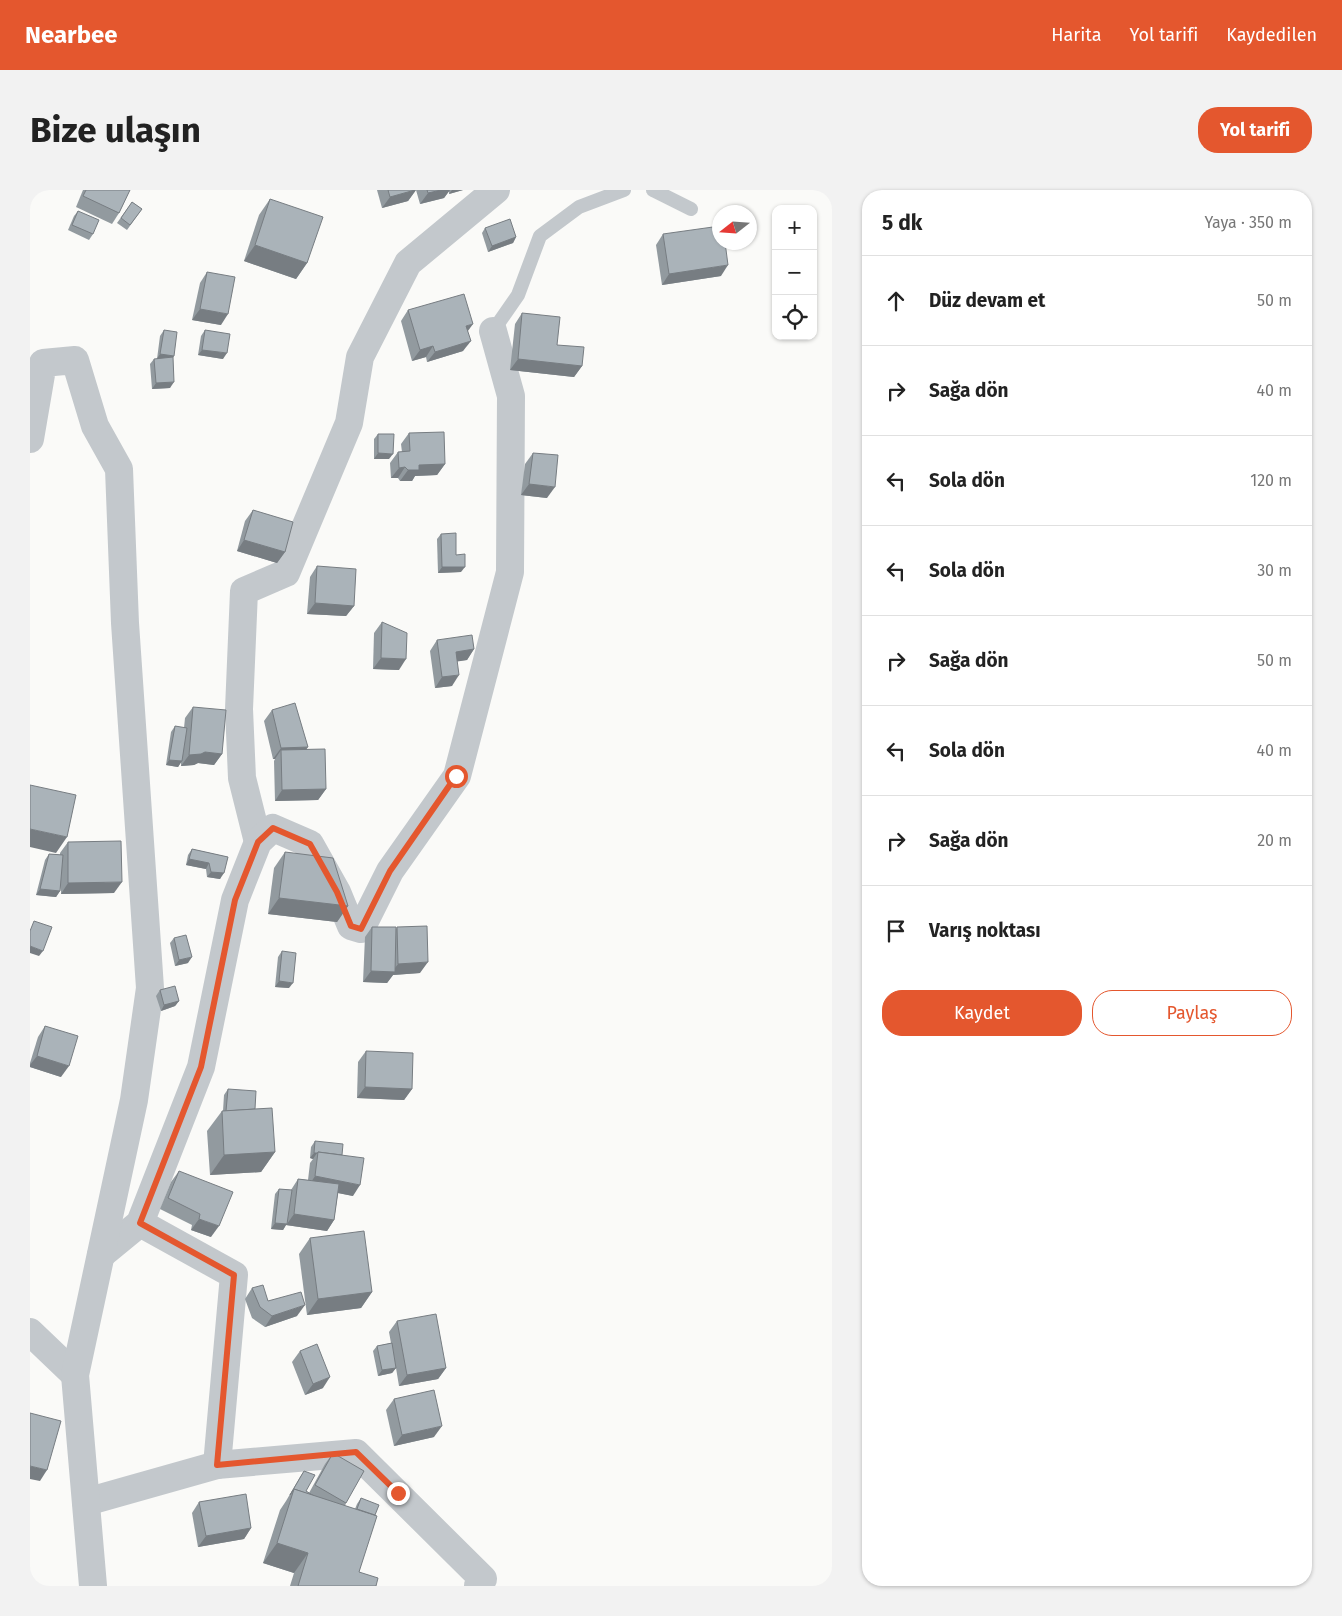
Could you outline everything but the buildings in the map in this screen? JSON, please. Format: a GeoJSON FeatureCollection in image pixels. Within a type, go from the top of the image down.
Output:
{"type":"FeatureCollection","features":[{"type":"Feature","properties":{"kind":"street"},"geometry":{"type":"LineString","coordinates":[[258,842],[242,778],[240,710],[244,591],[286,573],[349,423],[360,357],[408,263],[496,190]]}},
{"type":"Feature","properties":{"kind":"street"},"geometry":{"type":"LineString","coordinates":[[101,1255],[140,1223],[201,1067],[235,900],[258,842],[273,828],[310,844],[337,892],[351,926],[361,929],[390,871],[456,776],[510,572],[512,396],[493,331]]}},
{"type":"Feature","properties":{"kind":"street"},"geometry":{"type":"LineString","coordinates":[[30,439],[43,363],[75,360],[95,426],[119,469],[125,623],[150,988],[134,1100],[75,1375],[93,1586]]}},
{"type":"Feature","properties":{"kind":"street"},"geometry":{"type":"LineString","coordinates":[[140,1223],[234,1275],[217,1465]]}},
{"type":"Feature","properties":{"kind":"street"},"geometry":{"type":"LineString","coordinates":[[30,1332],[75,1375]]}},
{"type":"Feature","properties":{"kind":"street"},"geometry":{"type":"LineString","coordinates":[[86,1502],[217,1465],[356,1452],[483,1579],[478,1586]]}},
{"type":"Feature","properties":{"kind":"lane"},"geometry":{"type":"LineString","coordinates":[[493,331],[518,295],[540,236],[579,207],[624,190]]}},
{"type":"Feature","properties":{"kind":"lane"},"geometry":{"type":"LineString","coordinates":[[652,190],[691,209]]}},
{"type":"Feature","properties":{"kind":"route"},"geometry":{"type":"LineString","coordinates":[[398,1493],[356,1452],[217,1465],[234,1275],[140,1223],[201,1067],[235,900],[258,842],[273,828],[310,844],[337,892],[351,926],[361,929],[390,871],[456,776]]}}]}
